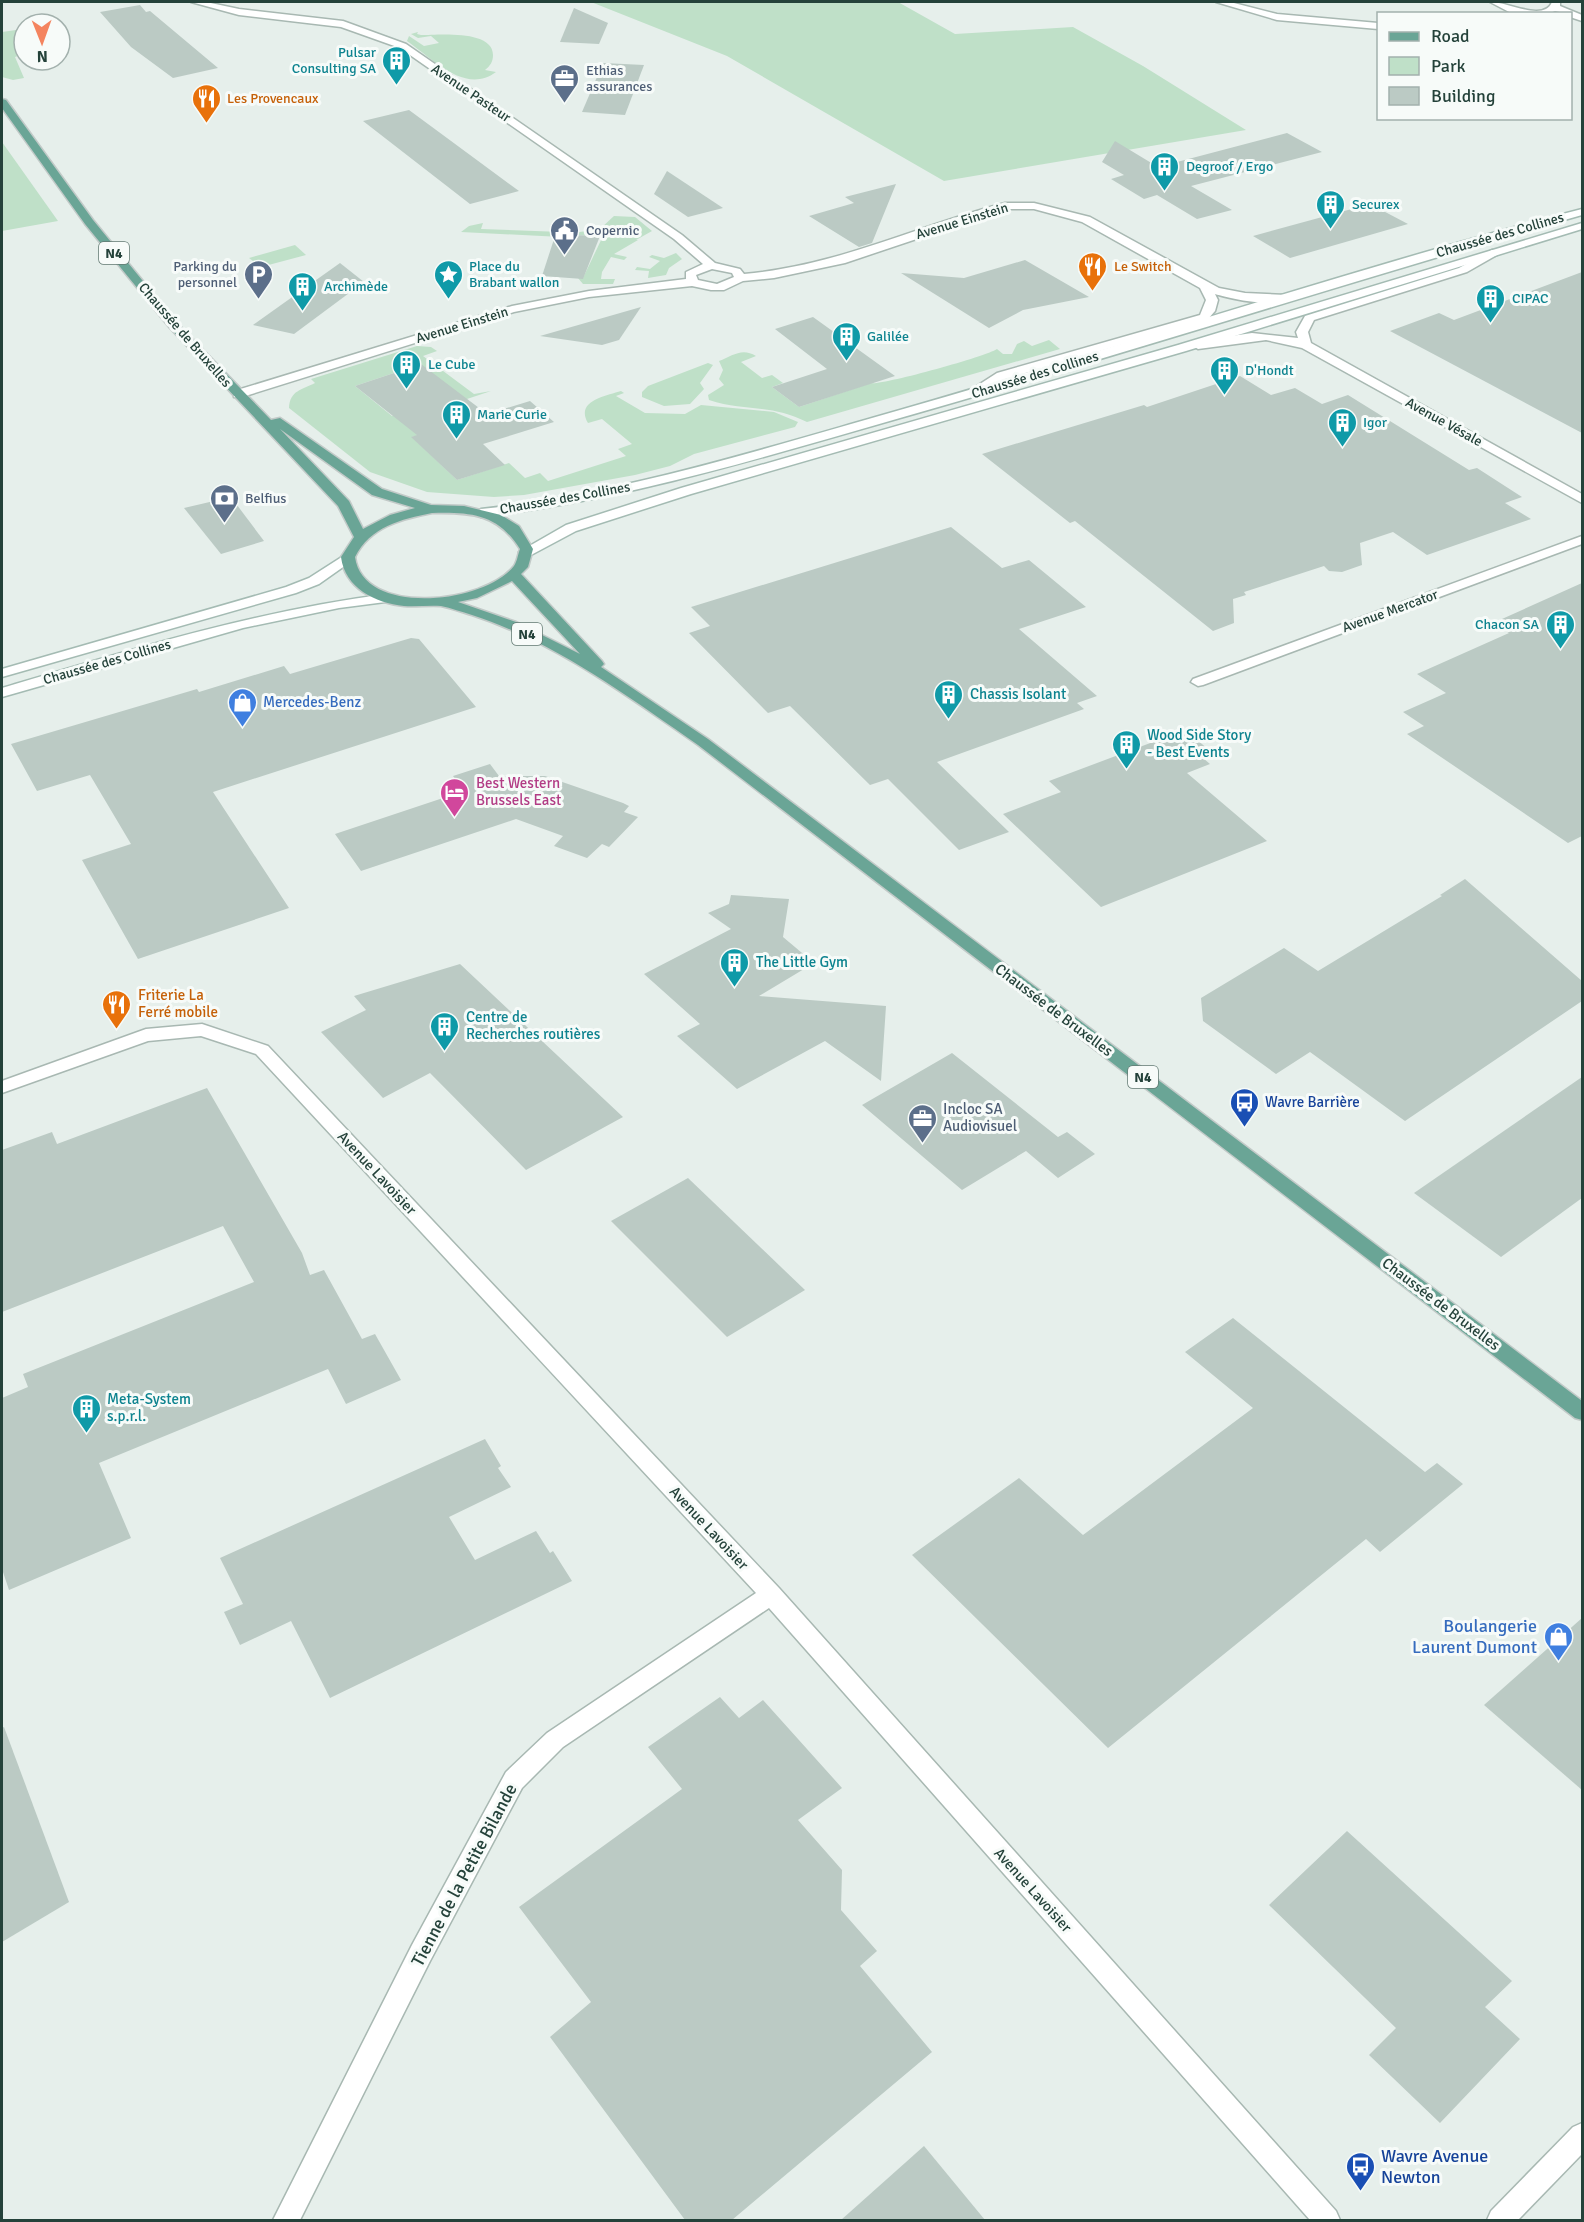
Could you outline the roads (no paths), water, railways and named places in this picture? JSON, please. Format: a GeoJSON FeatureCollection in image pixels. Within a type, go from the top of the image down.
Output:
{"type":"FeatureCollection","features":[{"type":"Feature","properties":{"kind":"main road","name":"Chaussée de Bruxelles"},"geometry":{"type":"LineString","coordinates":[[2,102],[97,231],[174,326],[344,504],[360,536],[379,524],[403,514],[432,509]]}},
{"type":"Feature","properties":{"kind":"main road","name":"Chaussée de Bruxelles"},"geometry":{"type":"LineString","coordinates":[[238,394],[377,492],[432,509],[481,513],[506,522],[521,535],[526,552]]}},
{"type":"Feature","properties":{"kind":"main road"},"geometry":{"type":"LineString","coordinates":[[348,557],[360,536]]}},
{"type":"Feature","properties":{"kind":"main road"},"geometry":{"type":"LineString","coordinates":[[514,575],[525,560],[526,552]]}},
{"type":"Feature","properties":{"kind":"main road","name":"Chaussée de Bruxelles"},"geometry":{"type":"LineString","coordinates":[[348,557],[351,574],[365,588],[388,598],[414,603],[470,598],[495,588],[514,575],[609,676]]}},
{"type":"Feature","properties":{"kind":"main road","name":"Chaussée de Bruxelles"},"geometry":{"type":"LineString","coordinates":[[441,602],[471,609],[503,621],[609,676],[703,742],[1582,1412]]}},
{"type":"Feature","properties":{"kind":"street","name":"Avenue Pasteur"},"geometry":{"type":"LineString","coordinates":[[196,2],[239,12],[343,24],[403,46],[678,237],[711,265]]}},
{"type":"Feature","properties":{"kind":"street"},"geometry":{"type":"LineString","coordinates":[[1221,2],[1277,17],[1377,26]]}},
{"type":"Feature","properties":{"kind":"street"},"geometry":{"type":"LineString","coordinates":[[1542,12],[1555,4],[1570,12]]}},
{"type":"Feature","properties":{"kind":"street"},"geometry":{"type":"LineString","coordinates":[[1494,6],[1533,12]]}},
{"type":"Feature","properties":{"kind":"street","name":"Avenue Einstein"},"geometry":{"type":"LineString","coordinates":[[238,394],[512,309],[589,294],[693,282],[714,287],[728,285],[740,278],[772,276],[822,266],[996,209],[1028,204],[1068,211],[1119,236],[1205,286],[1252,297],[1286,298]]}},
{"type":"Feature","properties":{"kind":"street","name":"Chaussée des Collines"},"geometry":{"type":"LineString","coordinates":[[481,513],[556,503],[642,484],[973,394],[1286,298],[1582,212]]}},
{"type":"Feature","properties":{"kind":"street","name":"Chaussée des Collines"},"geometry":{"type":"LineString","coordinates":[[526,552],[571,528],[686,491],[1182,348],[1582,226]]}},
{"type":"Feature","properties":{"kind":"street"},"geometry":{"type":"LineString","coordinates":[[1306,345],[1302,332],[1309,318],[1334,308],[1463,270],[1496,252]]}},
{"type":"Feature","properties":{"kind":"street","name":"Avenue Einstein"},"geometry":{"type":"LineString","coordinates":[[711,265],[736,271],[740,278]]}},
{"type":"Feature","properties":{"kind":"street"},"geometry":{"type":"LineString","coordinates":[[693,282],[690,274],[711,265]]}},
{"type":"Feature","properties":{"kind":"street"},"geometry":{"type":"LineString","coordinates":[[973,394],[1001,376],[1204,317],[1209,311],[1212,300],[1205,286]]}},
{"type":"Feature","properties":{"kind":"street","name":"Avenue Vésale"},"geometry":{"type":"LineString","coordinates":[[1182,348],[1263,335],[1288,338],[1306,345],[1582,499]]}},
{"type":"Feature","properties":{"kind":"street","name":"Avenue Mercator"},"geometry":{"type":"LineString","coordinates":[[1198,682],[1582,540]]}},
{"type":"Feature","properties":{"kind":"street","name":"Chaussée des Collines"},"geometry":{"type":"LineString","coordinates":[[2,673],[291,590],[314,581],[348,557]]}},
{"type":"Feature","properties":{"kind":"street","name":"Chaussée des Collines"},"geometry":{"type":"LineString","coordinates":[[2,693],[184,640],[277,617],[388,598]]}},
{"type":"Feature","properties":{"kind":"street","name":"Avenue Lavoisier"},"geometry":{"type":"LineString","coordinates":[[2,1087],[146,1035],[202,1030],[262,1050],[771,1595],[1327,2220]]}},
{"type":"Feature","properties":{"kind":"street","name":"Tienne de la Petite Bilande"},"geometry":{"type":"LineString","coordinates":[[286,2220],[421,1953],[514,1780],[555,1740],[771,1595]]}},
{"type":"Feature","properties":{"kind":"street"},"geometry":{"type":"LineString","coordinates":[[1500,2220],[1582,2136]]}},
{"type":"Feature","properties":{"kind":"place","name":"Pulsar Consulting SA"},"geometry":{"type":"Point","coordinates":[397,86]}},
{"type":"Feature","properties":{"kind":"place","name":"Ethias assurances"},"geometry":{"type":"Point","coordinates":[565,104]}},
{"type":"Feature","properties":{"kind":"place","name":"Les Provencaux"},"geometry":{"type":"Point","coordinates":[206,124]}},
{"type":"Feature","properties":{"kind":"place","name":"Degroof / Ergo"},"geometry":{"type":"Point","coordinates":[1165,192]}},
{"type":"Feature","properties":{"kind":"place","name":"Securex"},"geometry":{"type":"Point","coordinates":[1331,230]}},
{"type":"Feature","properties":{"kind":"place","name":"Copernic"},"geometry":{"type":"Point","coordinates":[565,256]}},
{"type":"Feature","properties":{"kind":"place","name":"Le Switch"},"geometry":{"type":"Point","coordinates":[1093,292]}},
{"type":"Feature","properties":{"kind":"place","name":"Parking du personnel"},"geometry":{"type":"Point","coordinates":[258,300]}},
{"type":"Feature","properties":{"kind":"place","name":"Place du Brabant wallon"},"geometry":{"type":"Point","coordinates":[448,300]}},
{"type":"Feature","properties":{"kind":"place","name":"Archimède"},"geometry":{"type":"Point","coordinates":[303,312]}},
{"type":"Feature","properties":{"kind":"place","name":"CIPAC"},"geometry":{"type":"Point","coordinates":[1491,324]}},
{"type":"Feature","properties":{"kind":"place","name":"Galilée"},"geometry":{"type":"Point","coordinates":[846,362]}},
{"type":"Feature","properties":{"kind":"place","name":"Le Cube"},"geometry":{"type":"Point","coordinates":[407,390]}},
{"type":"Feature","properties":{"kind":"place","name":"D'Hondt"},"geometry":{"type":"Point","coordinates":[1224,396]}},
{"type":"Feature","properties":{"kind":"place","name":"Marie Curie"},"geometry":{"type":"Point","coordinates":[456,440]}},
{"type":"Feature","properties":{"kind":"place","name":"Igor"},"geometry":{"type":"Point","coordinates":[1342,448]}},
{"type":"Feature","properties":{"kind":"place","name":"Belfius"},"geometry":{"type":"Point","coordinates":[224,524]}},
{"type":"Feature","properties":{"kind":"place","name":"Chacon SA"},"geometry":{"type":"Point","coordinates":[1560,650]}},
{"type":"Feature","properties":{"kind":"place","name":"Chassis Isolant"},"geometry":{"type":"Point","coordinates":[949,720]}},
{"type":"Feature","properties":{"kind":"place","name":"Mercedes-Benz"},"geometry":{"type":"Point","coordinates":[242,728]}},
{"type":"Feature","properties":{"kind":"place","name":"Wood Side Story - Best Events"},"geometry":{"type":"Point","coordinates":[1126,770]}},
{"type":"Feature","properties":{"kind":"place","name":"Best Western Brussels East"},"geometry":{"type":"Point","coordinates":[455,818]}},
{"type":"Feature","properties":{"kind":"place","name":"The Little Gym"},"geometry":{"type":"Point","coordinates":[735,988]}},
{"type":"Feature","properties":{"kind":"place","name":"Friterie La Ferré mobile"},"geometry":{"type":"Point","coordinates":[117,1030]}},
{"type":"Feature","properties":{"kind":"place","name":"Centre de Recherches routières"},"geometry":{"type":"Point","coordinates":[445,1052]}},
{"type":"Feature","properties":{"kind":"place","name":"Wavre Barrière"},"geometry":{"type":"Point","coordinates":[1244,1128]}},
{"type":"Feature","properties":{"kind":"place","name":"Incloc SA Audiovisuel"},"geometry":{"type":"Point","coordinates":[922,1144]}},
{"type":"Feature","properties":{"kind":"place","name":"Meta-System s.p.r.l."},"geometry":{"type":"Point","coordinates":[86,1434]}},
{"type":"Feature","properties":{"kind":"place","name":"Boulangerie Laurent Dumont"},"geometry":{"type":"Point","coordinates":[1558,1662]}},
{"type":"Feature","properties":{"kind":"place","name":"Wavre Avenue Newton"},"geometry":{"type":"Point","coordinates":[1360,2192]}}]}
